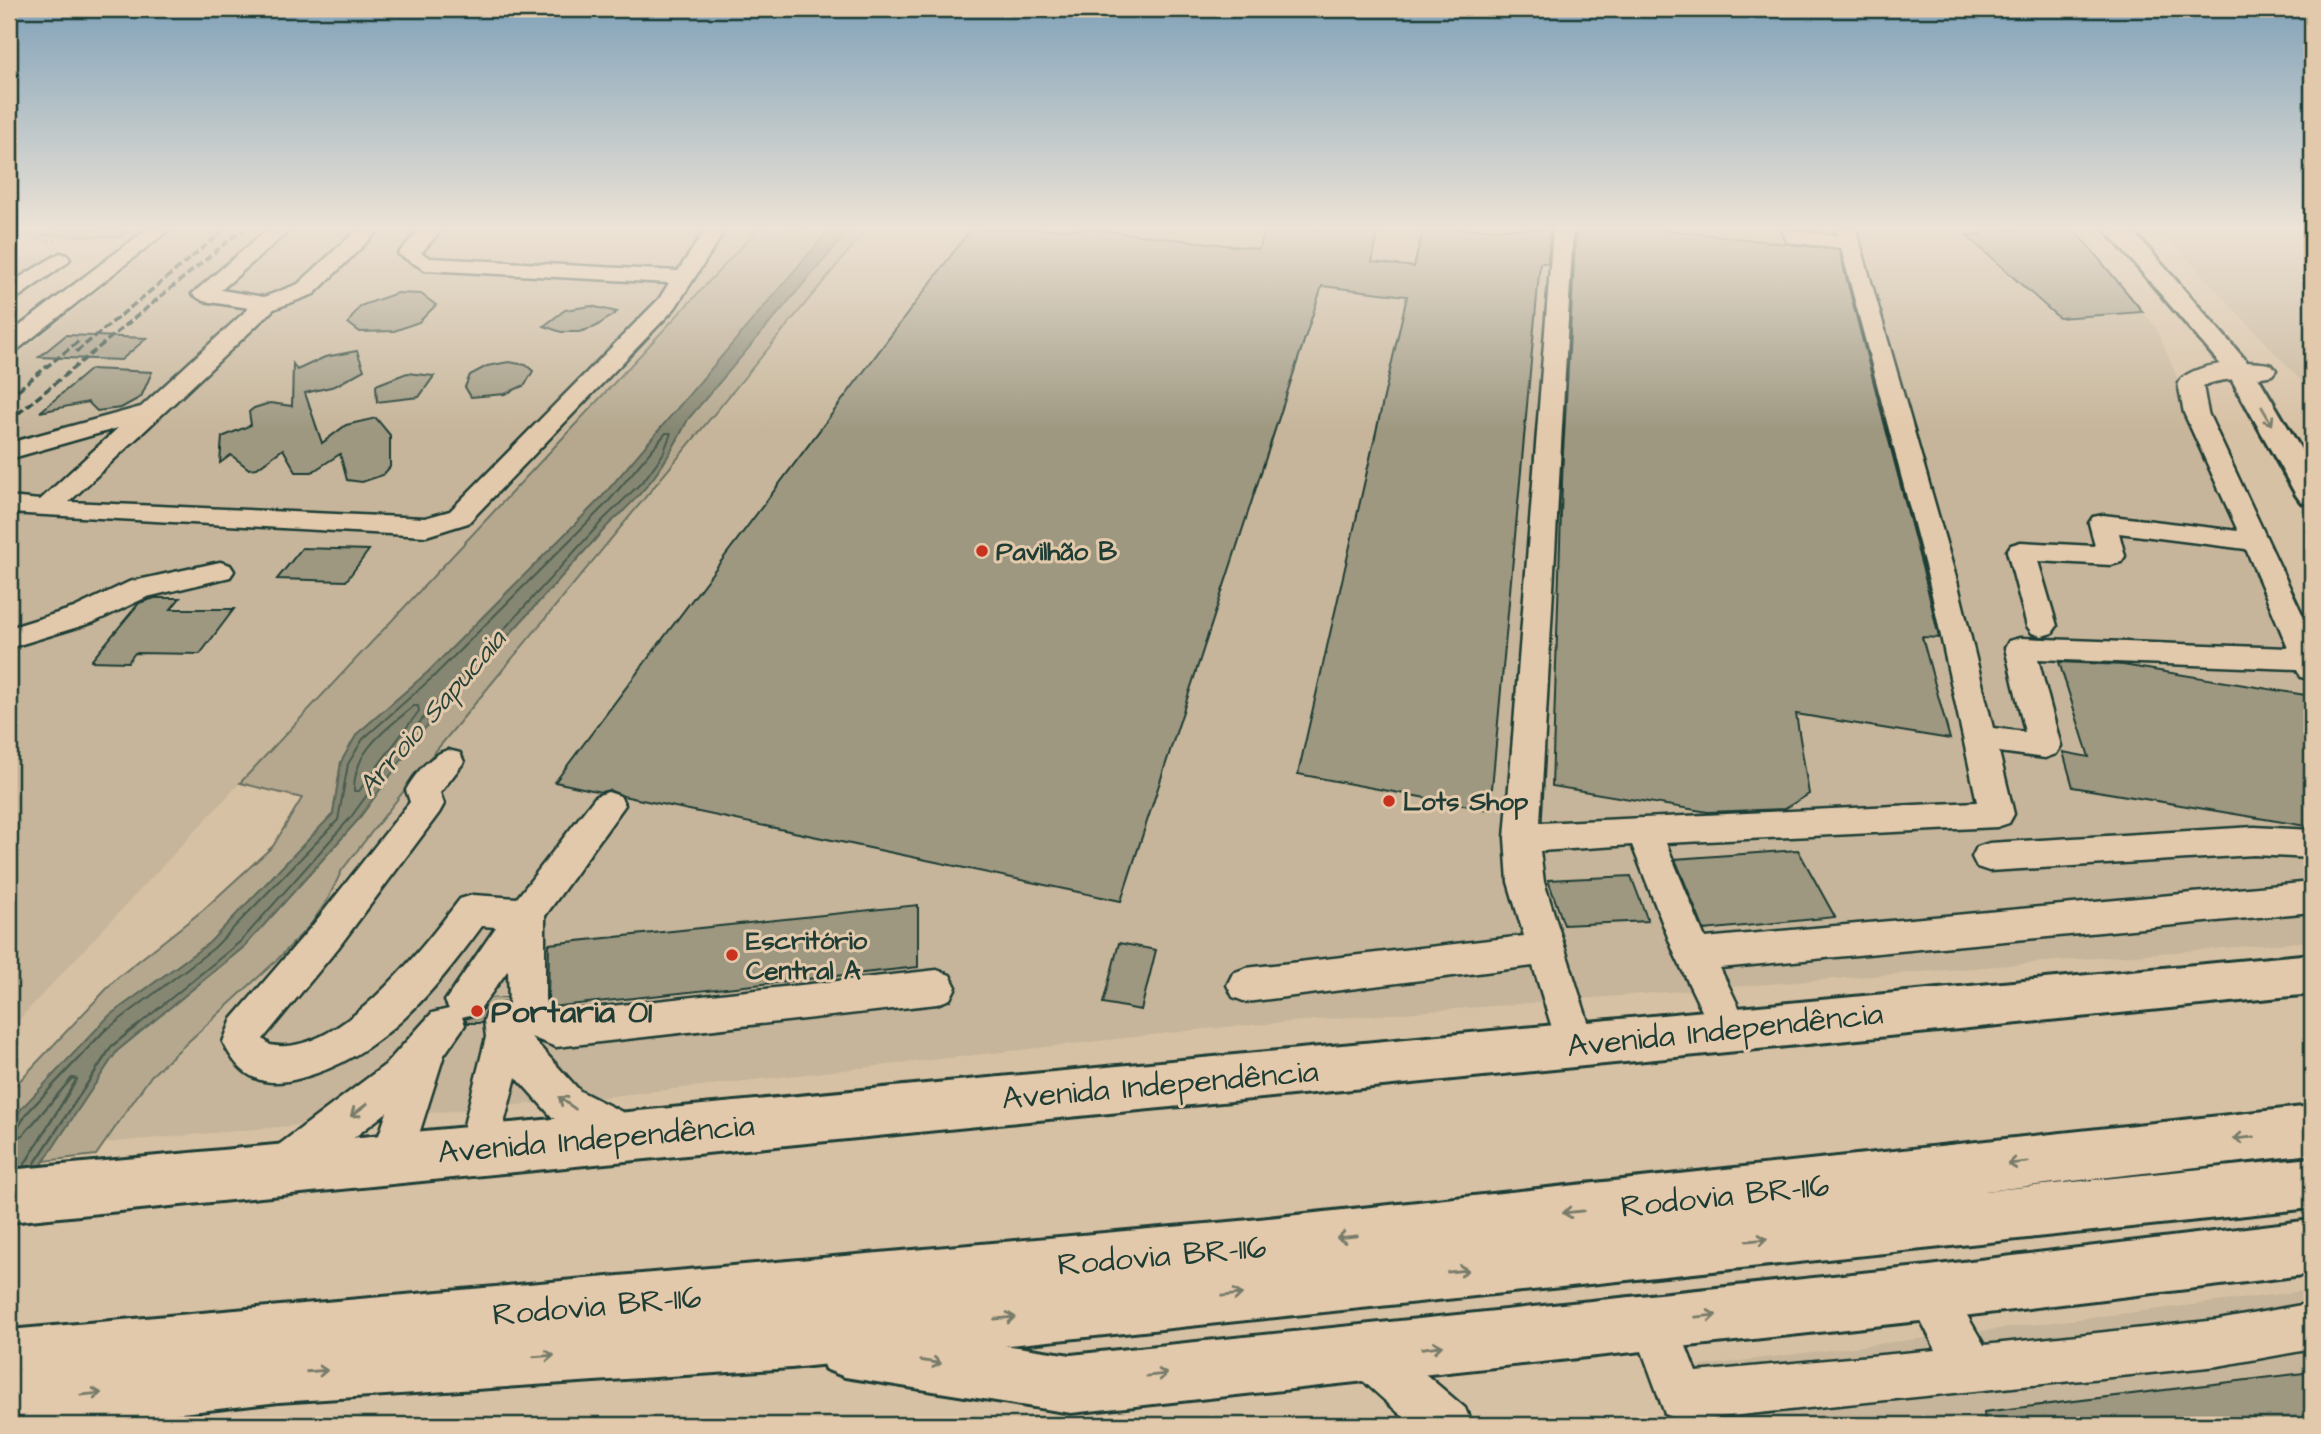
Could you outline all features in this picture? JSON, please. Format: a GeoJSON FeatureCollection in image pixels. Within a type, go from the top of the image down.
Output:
{"type":"FeatureCollection","features":[{"type":"Feature","properties":{"kind":"main road"},"geometry":{"type":"LineString","coordinates":[[2181,296],[2301,424],[2312,453]]}},
{"type":"Feature","properties":{"kind":"main road"},"geometry":{"type":"LineString","coordinates":[[2193,296],[2252,370],[2312,495]]}},
{"type":"Feature","properties":{"kind":"main road","name":"Avenida Independência"},"geometry":{"type":"LineString","coordinates":[[9,1196],[2312,974]]}},
{"type":"Feature","properties":{"kind":"main road","name":"Rodovia BR-116"},"geometry":{"type":"LineString","coordinates":[[19,1380],[2312,1130]]}},
{"type":"Feature","properties":{"kind":"main road","name":"Rodovia BR-116"},"geometry":{"type":"LineString","coordinates":[[19,1380],[279,1373],[791,1340],[2312,1183]]}},
{"type":"Feature","properties":{"kind":"main road","name":"Rodovia BR-116"},"geometry":{"type":"LineString","coordinates":[[791,1340],[1071,1384],[1929,1293],[2312,1247]]}},
{"type":"Feature","properties":{"kind":"street"},"geometry":{"type":"LineString","coordinates":[[9,345],[73,296]]}},
{"type":"Feature","properties":{"kind":"street"},"geometry":{"type":"LineString","coordinates":[[216,296],[266,304]]}},
{"type":"Feature","properties":{"kind":"street"},"geometry":{"type":"LineString","coordinates":[[46,509],[266,304],[288,296]]}},
{"type":"Feature","properties":{"kind":"street"},"geometry":{"type":"LineString","coordinates":[[11,508],[426,527],[459,517],[672,296]]}},
{"type":"Feature","properties":{"kind":"street"},"geometry":{"type":"LineString","coordinates":[[1558,296],[1522,838],[1526,882],[1575,1044]]}},
{"type":"Feature","properties":{"kind":"street"},"geometry":{"type":"LineString","coordinates":[[1522,838],[1997,814],[1943,581],[1864,296]]}},
{"type":"Feature","properties":{"kind":"street"},"geometry":{"type":"LineString","coordinates":[[1978,738],[2045,746],[2020,648],[2310,664],[2257,542],[2196,413],[2190,383],[2214,372],[2252,370]]}},
{"type":"Feature","properties":{"kind":"street"},"geometry":{"type":"LineString","coordinates":[[9,450],[151,411]]}},
{"type":"Feature","properties":{"kind":"street"},"geometry":{"type":"LineString","coordinates":[[2042,626],[2021,551],[2111,556],[2103,523],[2257,542]]}},
{"type":"Feature","properties":{"kind":"street"},"geometry":{"type":"LineString","coordinates":[[9,638],[84,615],[139,589],[220,571]]}},
{"type":"Feature","properties":{"kind":"street"},"geometry":{"type":"LineString","coordinates":[[448,762],[423,790],[427,804],[317,947],[246,1031],[243,1042],[248,1054],[261,1062],[277,1065],[332,1052],[367,1028],[432,964],[473,910],[527,914]]}},
{"type":"Feature","properties":{"kind":"street"},"geometry":{"type":"LineString","coordinates":[[282,1168],[379,1096],[446,1025],[577,843],[608,805]]}},
{"type":"Feature","properties":{"kind":"street"},"geometry":{"type":"LineString","coordinates":[[1644,831],[1694,955],[1730,1028]]}},
{"type":"Feature","properties":{"kind":"street"},"geometry":{"type":"LineString","coordinates":[[1989,857],[2255,841],[2312,844]]}},
{"type":"Feature","properties":{"kind":"street"},"geometry":{"type":"LineString","coordinates":[[1694,955],[2312,897]]}},
{"type":"Feature","properties":{"kind":"street"},"geometry":{"type":"LineString","coordinates":[[527,914],[526,999],[532,1020],[556,1030],[570,1031],[937,987]]}},
{"type":"Feature","properties":{"kind":"street"},"geometry":{"type":"LineString","coordinates":[[479,1149],[503,1018],[527,914]]}},
{"type":"Feature","properties":{"kind":"street"},"geometry":{"type":"LineString","coordinates":[[1245,985],[1546,949]]}},
{"type":"Feature","properties":{"kind":"street"},"geometry":{"type":"LineString","coordinates":[[503,1018],[566,1104],[626,1136]]}},
{"type":"Feature","properties":{"kind":"street"},"geometry":{"type":"LineString","coordinates":[[392,1158],[446,1025]]}},
{"type":"Feature","properties":{"kind":"street"},"geometry":{"type":"LineString","coordinates":[[1929,1293],[1972,1370]]}},
{"type":"Feature","properties":{"kind":"street"},"geometry":{"type":"LineString","coordinates":[[1654,1321],[1682,1397],[1972,1370],[2218,1343],[2312,1326]]}},
{"type":"Feature","properties":{"kind":"street"},"geometry":{"type":"LineString","coordinates":[[1367,1354],[1448,1425]]}},
{"type":"Feature","properties":{"kind":"shaded area"},"geometry":{"type":"Polygon","coordinates":[[[9,296],[26,296],[9,309],[9,296]]]}},
{"type":"Feature","properties":{"kind":"shaded area"},"geometry":{"type":"Polygon","coordinates":[[[92,296],[695,296],[9,1030],[9,361],[92,296]]]}},
{"type":"Feature","properties":{"kind":"shaded area"},"geometry":{"type":"Polygon","coordinates":[[[695,296],[773,296],[602,497],[428,672],[357,734],[341,762],[333,814],[209,943],[110,1015],[21,1109],[9,1129],[9,1092],[117,978],[203,910],[273,846],[302,798],[240,783],[695,296]]]}},
{"type":"Feature","properties":{"kind":"shaded area"},"geometry":{"type":"Polygon","coordinates":[[[793,296],[812,296],[425,764],[342,870],[328,899],[311,924],[277,960],[151,1076],[96,1155],[44,1161],[117,1051],[245,946],[357,821],[425,728],[609,524],[645,488],[672,450],[688,419],[793,296]]]}},
{"type":"Feature","properties":{"kind":"shaded area"},"geometry":{"type":"Polygon","coordinates":[[[813,296],[2129,296],[2156,328],[2282,624],[2312,687],[2312,941],[1214,1028],[603,1097],[104,1143],[151,1076],[277,960],[328,899],[342,870],[425,764],[813,296]]]}},
{"type":"Feature","properties":{"kind":"shaded area"},"geometry":{"type":"Polygon","coordinates":[[[2222,296],[2312,296],[2312,395],[2222,296]]]}},
{"type":"Feature","properties":{"kind":"shaded area"},"geometry":{"type":"Polygon","coordinates":[[[2312,1290],[2312,1425],[1670,1425],[1652,1372],[2312,1290]]]}},
{"type":"Feature","properties":{"kind":"water","name":"Arroio Sapucaia"},"geometry":{"type":"Polygon","coordinates":[[[773,296],[793,296],[688,419],[672,450],[645,488],[609,524],[425,728],[357,821],[245,946],[117,1051],[44,1161],[9,1230],[9,1129],[21,1109],[110,1015],[209,943],[333,814],[341,762],[357,734],[428,672],[602,497],[773,296]]]}},
{"type":"Feature","properties":{"kind":"building"},"geometry":{"type":"Polygon","coordinates":[[[389,296],[424,296],[436,305],[419,322],[394,331],[360,332],[348,323],[360,306],[389,296]]]}},
{"type":"Feature","properties":{"kind":"building","name":"Pavilhão B"},"geometry":{"type":"Polygon","coordinates":[[[921,296],[1319,296],[1121,901],[623,796],[609,790],[601,792],[555,782],[921,296]]]}},
{"type":"Feature","properties":{"kind":"building","name":"Pavilhão B"},"geometry":{"type":"Polygon","coordinates":[[[1407,296],[1537,296],[1490,810],[1298,774],[1407,296]]]}},
{"type":"Feature","properties":{"kind":"building"},"geometry":{"type":"Polygon","coordinates":[[[1572,296],[1851,296],[1939,638],[1922,637],[1950,739],[1796,714],[1809,794],[1784,809],[1708,812],[1552,786],[1563,453],[1572,296]]]}},
{"type":"Feature","properties":{"kind":"building"},"geometry":{"type":"Polygon","coordinates":[[[2034,296],[2130,296],[2143,312],[2059,318],[2034,296]]]}},
{"type":"Feature","properties":{"kind":"building"},"geometry":{"type":"Polygon","coordinates":[[[591,306],[617,312],[595,327],[579,332],[561,332],[544,326],[565,310],[591,306]]]}},
{"type":"Feature","properties":{"kind":"building"},"geometry":{"type":"Polygon","coordinates":[[[66,335],[147,338],[121,360],[39,357],[66,335]]]}},
{"type":"Feature","properties":{"kind":"building"},"geometry":{"type":"Polygon","coordinates":[[[357,351],[364,370],[335,386],[305,393],[322,443],[346,425],[376,418],[390,435],[390,467],[383,475],[362,482],[347,480],[340,454],[312,472],[296,472],[283,449],[257,468],[249,469],[231,455],[220,463],[222,437],[251,425],[249,412],[254,408],[270,403],[292,406],[293,364],[297,370],[325,357],[357,351]]]}},
{"type":"Feature","properties":{"kind":"building"},"geometry":{"type":"Polygon","coordinates":[[[509,362],[526,365],[533,371],[525,385],[505,394],[471,397],[465,387],[470,375],[487,366],[509,362]]]}},
{"type":"Feature","properties":{"kind":"building"},"geometry":{"type":"Polygon","coordinates":[[[91,369],[152,372],[141,397],[121,408],[97,411],[88,402],[40,412],[91,369]]]}},
{"type":"Feature","properties":{"kind":"building"},"geometry":{"type":"Polygon","coordinates":[[[407,373],[434,376],[419,397],[377,402],[376,385],[407,373]]]}},
{"type":"Feature","properties":{"kind":"building"},"geometry":{"type":"Polygon","coordinates":[[[302,548],[369,550],[346,581],[277,579],[302,548]]]}},
{"type":"Feature","properties":{"kind":"building"},"geometry":{"type":"Polygon","coordinates":[[[155,598],[180,598],[171,609],[234,609],[200,654],[135,653],[128,662],[91,661],[139,603],[155,598]]]}},
{"type":"Feature","properties":{"kind":"building"},"geometry":{"type":"Polygon","coordinates":[[[2059,662],[2123,665],[2305,695],[2312,709],[2312,827],[2073,787],[2063,752],[2089,757],[2059,662]]]}},
{"type":"Feature","properties":{"kind":"building"},"geometry":{"type":"Polygon","coordinates":[[[1798,850],[1835,917],[1704,930],[1675,859],[1798,850]]]}},
{"type":"Feature","properties":{"kind":"building"},"geometry":{"type":"Polygon","coordinates":[[[1631,876],[1648,921],[1564,925],[1548,880],[1631,876]]]}},
{"type":"Feature","properties":{"kind":"building","name":"Escritório Central A"},"geometry":{"type":"Polygon","coordinates":[[[918,905],[918,967],[551,1007],[548,999],[549,944],[918,905]]]}},
{"type":"Feature","properties":{"kind":"building"},"geometry":{"type":"Polygon","coordinates":[[[1119,943],[1156,950],[1141,1010],[1103,1003],[1119,943]]]}},
{"type":"Feature","properties":{"kind":"building"},"geometry":{"type":"Polygon","coordinates":[[[506,998],[506,1002],[487,1008],[482,1023],[467,1023],[465,1019],[479,1015],[490,999],[506,998]]]}},
{"type":"Feature","properties":{"kind":"building"},"geometry":{"type":"Polygon","coordinates":[[[2312,1372],[2312,1425],[1985,1425],[1984,1412],[2312,1372]]]}},
{"type":"Feature","properties":{"kind":"tunnel"},"geometry":{"type":"LineString","coordinates":[[502,998],[503,1021]]}},
{"type":"Feature","properties":{"kind":"railway"},"geometry":{"type":"LineString","coordinates":[[76,352],[144,296]]}},
{"type":"Feature","properties":{"kind":"railway"},"geometry":{"type":"LineString","coordinates":[[9,421],[161,296]]}},
{"type":"Feature","properties":{"kind":"railway"},"geometry":{"type":"LineString","coordinates":[[9,397],[80,340]]}},
{"type":"Feature","properties":{"kind":"place","name":"Pavilhão B"},"geometry":{"type":"Point","coordinates":[982,551]}},
{"type":"Feature","properties":{"kind":"place","name":"Lots Shop"},"geometry":{"type":"Point","coordinates":[1389,801]}},
{"type":"Feature","properties":{"kind":"place","name":"Escritório Central A"},"geometry":{"type":"Point","coordinates":[732,955]}},
{"type":"Feature","properties":{"kind":"place","name":"Portaria 01"},"geometry":{"type":"Point","coordinates":[477,1011]}}]}
